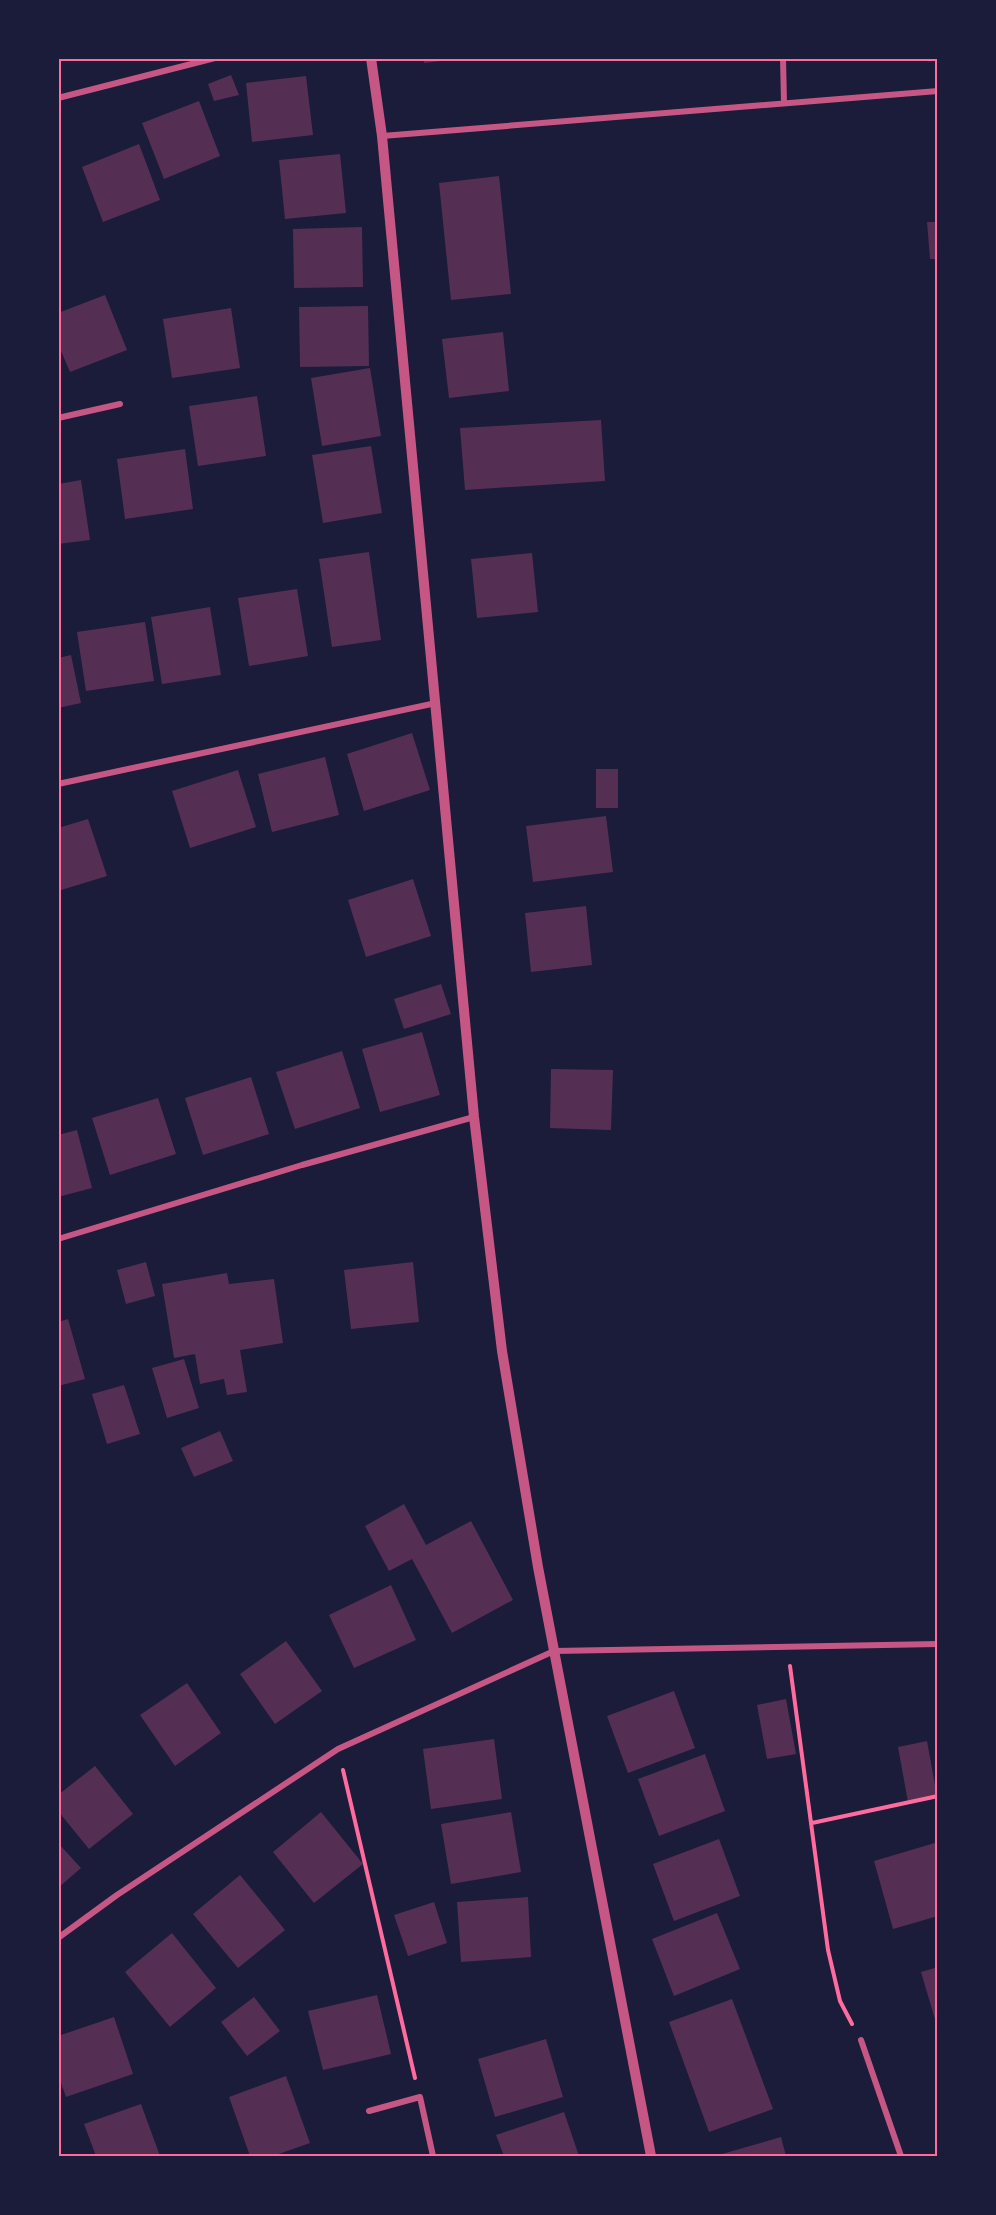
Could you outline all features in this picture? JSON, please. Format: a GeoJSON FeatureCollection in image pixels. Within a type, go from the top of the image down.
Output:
{"type":"FeatureCollection","features":[{"type":"Feature","properties":{"kind":"street"},"geometry":{"type":"LineString","coordinates":[[58,98],[215,58]]}},
{"type":"Feature","properties":{"kind":"street"},"geometry":{"type":"LineString","coordinates":[[371,58],[382,136],[474,1117],[502,1350],[554,1651],[651,2157]]}},
{"type":"Feature","properties":{"kind":"street"},"geometry":{"type":"LineString","coordinates":[[783,58],[784,103]]}},
{"type":"Feature","properties":{"kind":"street"},"geometry":{"type":"LineString","coordinates":[[382,136],[938,91]]}},
{"type":"Feature","properties":{"kind":"street"},"geometry":{"type":"LineString","coordinates":[[58,418],[120,404]]}},
{"type":"Feature","properties":{"kind":"street"},"geometry":{"type":"LineString","coordinates":[[58,784],[436,704]]}},
{"type":"Feature","properties":{"kind":"street"},"geometry":{"type":"LineString","coordinates":[[58,1239],[302,1165],[474,1117]]}},
{"type":"Feature","properties":{"kind":"street"},"geometry":{"type":"LineString","coordinates":[[58,1938],[117,1895],[338,1749],[554,1651],[938,1644]]}},
{"type":"Feature","properties":{"kind":"street"},"geometry":{"type":"LineString","coordinates":[[861,2040],[901,2157]]}},
{"type":"Feature","properties":{"kind":"street"},"geometry":{"type":"LineString","coordinates":[[369,2111],[420,2097],[433,2157]]}},
{"type":"Feature","properties":{"kind":"path"},"geometry":{"type":"LineString","coordinates":[[786,1647],[828,1950],[840,2001],[861,2040]]}},
{"type":"Feature","properties":{"kind":"path"},"geometry":{"type":"LineString","coordinates":[[338,1749],[420,2097]]}},
{"type":"Feature","properties":{"kind":"path"},"geometry":{"type":"LineString","coordinates":[[812,1823],[938,1796]]}},
{"type":"Feature","properties":{"kind":"building"},"geometry":{"type":"Polygon","coordinates":[[[424,58],[450,58],[450,60],[424,63],[424,58]]]}},
{"type":"Feature","properties":{"kind":"building"},"geometry":{"type":"Polygon","coordinates":[[[231,75],[239,95],[214,101],[208,84],[231,75]]]}},
{"type":"Feature","properties":{"kind":"building"},"geometry":{"type":"Polygon","coordinates":[[[306,76],[313,135],[252,142],[246,83],[306,76]]]}},
{"type":"Feature","properties":{"kind":"building"},"geometry":{"type":"Polygon","coordinates":[[[199,101],[220,156],[164,179],[142,123],[199,101]]]}},
{"type":"Feature","properties":{"kind":"building"},"geometry":{"type":"Polygon","coordinates":[[[139,144],[160,200],[103,222],[82,167],[139,144]]]}},
{"type":"Feature","properties":{"kind":"building"},"geometry":{"type":"Polygon","coordinates":[[[340,154],[346,213],[285,219],[279,160],[340,154]]]}},
{"type":"Feature","properties":{"kind":"building"},"geometry":{"type":"Polygon","coordinates":[[[499,176],[511,294],[451,300],[439,183],[499,176]]]}},
{"type":"Feature","properties":{"kind":"building"},"geometry":{"type":"Polygon","coordinates":[[[927,222],[938,222],[938,259],[930,259],[927,222]]]}},
{"type":"Feature","properties":{"kind":"building"},"geometry":{"type":"Polygon","coordinates":[[[362,227],[363,287],[294,288],[293,229],[362,227]]]}},
{"type":"Feature","properties":{"kind":"building"},"geometry":{"type":"Polygon","coordinates":[[[105,295],[127,350],[70,372],[58,344],[58,313],[105,295]]]}},
{"type":"Feature","properties":{"kind":"building"},"geometry":{"type":"Polygon","coordinates":[[[368,306],[369,366],[300,367],[299,307],[368,306]]]}},
{"type":"Feature","properties":{"kind":"building"},"geometry":{"type":"Polygon","coordinates":[[[231,308],[240,368],[172,378],[163,319],[231,308]]]}},
{"type":"Feature","properties":{"kind":"building"},"geometry":{"type":"Polygon","coordinates":[[[503,332],[509,391],[449,398],[442,339],[503,332]]]}},
{"type":"Feature","properties":{"kind":"building"},"geometry":{"type":"Polygon","coordinates":[[[370,368],[381,436],[322,446],[311,378],[370,368]]]}},
{"type":"Feature","properties":{"kind":"building"},"geometry":{"type":"Polygon","coordinates":[[[257,396],[266,456],[198,466],[189,406],[257,396]]]}},
{"type":"Feature","properties":{"kind":"building"},"geometry":{"type":"Polygon","coordinates":[[[601,420],[605,481],[465,490],[460,428],[601,420]]]}},
{"type":"Feature","properties":{"kind":"building"},"geometry":{"type":"Polygon","coordinates":[[[371,446],[382,513],[323,523],[312,455],[371,446]]]}},
{"type":"Feature","properties":{"kind":"building"},"geometry":{"type":"Polygon","coordinates":[[[185,449],[193,509],[125,519],[117,459],[185,449]]]}},
{"type":"Feature","properties":{"kind":"building"},"geometry":{"type":"Polygon","coordinates":[[[81,480],[90,540],[58,544],[58,484],[81,480]]]}},
{"type":"Feature","properties":{"kind":"building"},"geometry":{"type":"Polygon","coordinates":[[[369,552],[381,640],[332,647],[319,559],[369,552]]]}},
{"type":"Feature","properties":{"kind":"building"},"geometry":{"type":"Polygon","coordinates":[[[532,553],[538,612],[477,618],[471,559],[532,553]]]}},
{"type":"Feature","properties":{"kind":"building"},"geometry":{"type":"Polygon","coordinates":[[[297,589],[308,656],[249,666],[238,598],[297,589]]]}},
{"type":"Feature","properties":{"kind":"building"},"geometry":{"type":"Polygon","coordinates":[[[210,607],[221,675],[162,684],[151,617],[210,607]]]}},
{"type":"Feature","properties":{"kind":"building"},"geometry":{"type":"Polygon","coordinates":[[[145,622],[154,681],[86,691],[77,632],[145,622]]]}},
{"type":"Feature","properties":{"kind":"building"},"geometry":{"type":"Polygon","coordinates":[[[71,655],[81,703],[58,708],[58,658],[71,655]]]}},
{"type":"Feature","properties":{"kind":"building"},"geometry":{"type":"Polygon","coordinates":[[[412,733],[430,790],[364,811],[347,754],[412,733]]]}},
{"type":"Feature","properties":{"kind":"building"},"geometry":{"type":"Polygon","coordinates":[[[325,757],[339,815],[272,832],[258,774],[325,757]]]}},
{"type":"Feature","properties":{"kind":"building"},"geometry":{"type":"Polygon","coordinates":[[[596,769],[618,769],[618,808],[596,808],[596,769]]]}},
{"type":"Feature","properties":{"kind":"building"},"geometry":{"type":"Polygon","coordinates":[[[238,770],[256,827],[190,848],[172,791],[238,770]]]}},
{"type":"Feature","properties":{"kind":"building"},"geometry":{"type":"Polygon","coordinates":[[[606,816],[613,872],[533,882],[526,826],[606,816]]]}},
{"type":"Feature","properties":{"kind":"building"},"geometry":{"type":"Polygon","coordinates":[[[88,819],[107,876],[58,891],[58,828],[88,819]]]}},
{"type":"Feature","properties":{"kind":"building"},"geometry":{"type":"Polygon","coordinates":[[[413,879],[431,936],[366,957],[348,900],[413,879]]]}},
{"type":"Feature","properties":{"kind":"building"},"geometry":{"type":"Polygon","coordinates":[[[586,906],[592,965],[531,972],[525,913],[586,906]]]}},
{"type":"Feature","properties":{"kind":"building"},"geometry":{"type":"Polygon","coordinates":[[[441,984],[451,1014],[404,1029],[394,999],[441,984]]]}},
{"type":"Feature","properties":{"kind":"building"},"geometry":{"type":"Polygon","coordinates":[[[422,1032],[440,1095],[380,1112],[362,1049],[422,1032]]]}},
{"type":"Feature","properties":{"kind":"building"},"geometry":{"type":"Polygon","coordinates":[[[342,1051],[360,1108],[295,1129],[276,1072],[342,1051]]]}},
{"type":"Feature","properties":{"kind":"building"},"geometry":{"type":"Polygon","coordinates":[[[551,1069],[613,1070],[611,1130],[550,1128],[551,1069]]]}},
{"type":"Feature","properties":{"kind":"building"},"geometry":{"type":"Polygon","coordinates":[[[251,1077],[269,1134],[203,1155],[185,1098],[251,1077]]]}},
{"type":"Feature","properties":{"kind":"building"},"geometry":{"type":"Polygon","coordinates":[[[158,1098],[176,1154],[110,1175],[92,1118],[158,1098]]]}},
{"type":"Feature","properties":{"kind":"building"},"geometry":{"type":"Polygon","coordinates":[[[77,1130],[92,1188],[58,1197],[58,1135],[77,1130]]]}},
{"type":"Feature","properties":{"kind":"building"},"geometry":{"type":"Polygon","coordinates":[[[146,1262],[155,1296],[126,1304],[117,1270],[146,1262]]]}},
{"type":"Feature","properties":{"kind":"building"},"geometry":{"type":"Polygon","coordinates":[[[413,1262],[419,1322],[351,1329],[344,1270],[413,1262]]]}},
{"type":"Feature","properties":{"kind":"building"},"geometry":{"type":"Polygon","coordinates":[[[227,1273],[229,1284],[274,1279],[283,1343],[240,1350],[247,1392],[227,1395],[224,1379],[200,1384],[195,1354],[174,1358],[162,1284],[227,1273]]]}},
{"type":"Feature","properties":{"kind":"building"},"geometry":{"type":"Polygon","coordinates":[[[68,1319],[85,1379],[58,1386],[58,1322],[68,1319]]]}},
{"type":"Feature","properties":{"kind":"building"},"geometry":{"type":"Polygon","coordinates":[[[184,1359],[199,1408],[167,1418],[152,1368],[184,1359]]]}},
{"type":"Feature","properties":{"kind":"building"},"geometry":{"type":"Polygon","coordinates":[[[124,1385],[140,1434],[107,1444],[92,1394],[124,1385]]]}},
{"type":"Feature","properties":{"kind":"building"},"geometry":{"type":"Polygon","coordinates":[[[220,1431],[233,1461],[194,1477],[181,1448],[220,1431]]]}},
{"type":"Feature","properties":{"kind":"building"},"geometry":{"type":"Polygon","coordinates":[[[404,1504],[426,1545],[471,1521],[513,1600],[452,1633],[412,1559],[389,1571],[365,1526],[404,1504]]]}},
{"type":"Feature","properties":{"kind":"building"},"geometry":{"type":"Polygon","coordinates":[[[391,1585],[416,1640],[354,1668],[329,1615],[391,1585]]]}},
{"type":"Feature","properties":{"kind":"building"},"geometry":{"type":"Polygon","coordinates":[[[286,1641],[322,1691],[275,1724],[240,1674],[286,1641]]]}},
{"type":"Feature","properties":{"kind":"building"},"geometry":{"type":"Polygon","coordinates":[[[187,1683],[221,1733],[175,1766],[140,1715],[187,1683]]]}},
{"type":"Feature","properties":{"kind":"building"},"geometry":{"type":"Polygon","coordinates":[[[674,1691],[695,1748],[628,1773],[607,1716],[674,1691]]]}},
{"type":"Feature","properties":{"kind":"building"},"geometry":{"type":"Polygon","coordinates":[[[786,1699],[796,1754],[767,1759],[757,1705],[786,1699]]]}},
{"type":"Feature","properties":{"kind":"building"},"geometry":{"type":"Polygon","coordinates":[[[494,1739],[502,1799],[431,1809],[423,1749],[494,1739]]]}},
{"type":"Feature","properties":{"kind":"building"},"geometry":{"type":"Polygon","coordinates":[[[927,1741],[937,1796],[908,1802],[898,1747],[927,1741]]]}},
{"type":"Feature","properties":{"kind":"building"},"geometry":{"type":"Polygon","coordinates":[[[705,1754],[725,1811],[659,1836],[638,1779],[705,1754]]]}},
{"type":"Feature","properties":{"kind":"building"},"geometry":{"type":"Polygon","coordinates":[[[95,1766],[133,1814],[89,1849],[58,1811],[58,1795],[95,1766]]]}},
{"type":"Feature","properties":{"kind":"building"},"geometry":{"type":"Polygon","coordinates":[[[321,1812],[363,1864],[314,1903],[273,1852],[321,1812]]]}},
{"type":"Feature","properties":{"kind":"building"},"geometry":{"type":"Polygon","coordinates":[[[511,1812],[521,1872],[451,1884],[441,1824],[511,1812]]]}},
{"type":"Feature","properties":{"kind":"building"},"geometry":{"type":"Polygon","coordinates":[[[719,1839],[740,1896],[674,1921],[653,1864],[719,1839]]]}},
{"type":"Feature","properties":{"kind":"building"},"geometry":{"type":"Polygon","coordinates":[[[938,1842],[938,1916],[893,1929],[874,1861],[938,1842]]]}},
{"type":"Feature","properties":{"kind":"building"},"geometry":{"type":"Polygon","coordinates":[[[58,1843],[81,1868],[58,1888],[58,1843]]]}},
{"type":"Feature","properties":{"kind":"building"},"geometry":{"type":"Polygon","coordinates":[[[240,1875],[285,1930],[238,1968],[193,1914],[240,1875]]]}},
{"type":"Feature","properties":{"kind":"building"},"geometry":{"type":"Polygon","coordinates":[[[528,1897],[531,1957],[461,1962],[457,1902],[528,1897]]]}},
{"type":"Feature","properties":{"kind":"building"},"geometry":{"type":"Polygon","coordinates":[[[434,1902],[447,1943],[408,1956],[394,1915],[434,1902]]]}},
{"type":"Feature","properties":{"kind":"building"},"geometry":{"type":"Polygon","coordinates":[[[717,1913],[740,1969],[674,1996],[652,1939],[717,1913]]]}},
{"type":"Feature","properties":{"kind":"building"},"geometry":{"type":"Polygon","coordinates":[[[172,1933],[216,1988],[170,2027],[125,1972],[172,1933]]]}},
{"type":"Feature","properties":{"kind":"building"},"geometry":{"type":"Polygon","coordinates":[[[938,1967],[938,2026],[937,2026],[921,1972],[938,1967]]]}},
{"type":"Feature","properties":{"kind":"building"},"geometry":{"type":"Polygon","coordinates":[[[377,1995],[391,2054],[323,2070],[308,2011],[377,1995]]]}},
{"type":"Feature","properties":{"kind":"building"},"geometry":{"type":"Polygon","coordinates":[[[254,1997],[280,2031],[247,2056],[221,2022],[254,1997]]]}},
{"type":"Feature","properties":{"kind":"building"},"geometry":{"type":"Polygon","coordinates":[[[732,1999],[773,2109],[709,2132],[669,2022],[732,1999]]]}},
{"type":"Feature","properties":{"kind":"building"},"geometry":{"type":"Polygon","coordinates":[[[114,2017],[133,2074],[66,2097],[58,2074],[58,2036],[114,2017]]]}},
{"type":"Feature","properties":{"kind":"building"},"geometry":{"type":"Polygon","coordinates":[[[546,2039],[563,2097],[495,2117],[478,2059],[546,2039]]]}},
{"type":"Feature","properties":{"kind":"building"},"geometry":{"type":"Polygon","coordinates":[[[286,2076],[310,2143],[273,2156],[250,2156],[229,2097],[286,2076]]]}},
{"type":"Feature","properties":{"kind":"building"},"geometry":{"type":"Polygon","coordinates":[[[141,2104],[160,2156],[96,2156],[84,2124],[141,2104]]]}},
{"type":"Feature","properties":{"kind":"building"},"geometry":{"type":"Polygon","coordinates":[[[564,2112],[579,2156],[504,2156],[496,2135],[564,2112]]]}},
{"type":"Feature","properties":{"kind":"building"},"geometry":{"type":"Polygon","coordinates":[[[781,2137],[786,2156],[715,2156],[781,2137]]]}}]}
